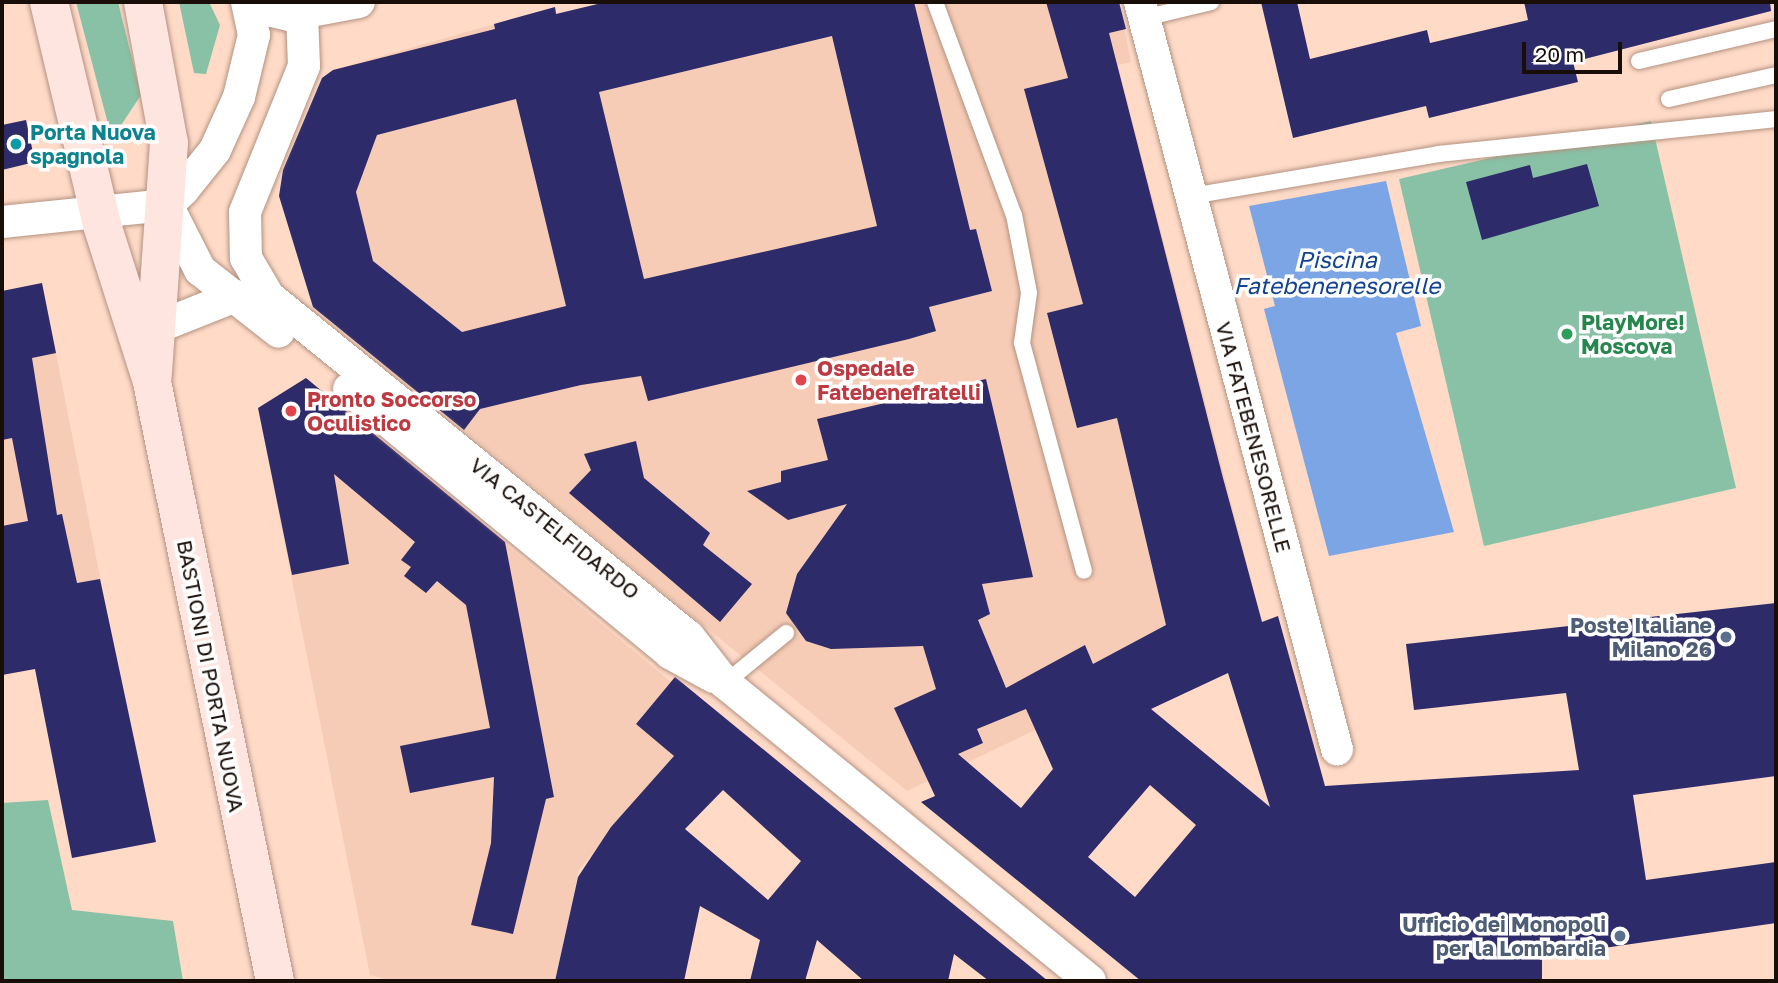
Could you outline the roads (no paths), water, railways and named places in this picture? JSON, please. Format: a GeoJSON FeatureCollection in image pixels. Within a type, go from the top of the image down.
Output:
{"type":"FeatureCollection","features":[{"type":"Feature","properties":{"kind":"main road","name":"BASTIONI DI PORTA NUOVA"},"geometry":{"type":"LineString","coordinates":[[49,2],[97,209],[152,382],[272,978]]}},
{"type":"Feature","properties":{"kind":"main road","name":"BASTIONI DI PORTA NUOVA"},"geometry":{"type":"LineString","coordinates":[[143,2],[167,115],[167,205],[152,382]]}},
{"type":"Feature","properties":{"kind":"street"},"geometry":{"type":"LineString","coordinates":[[2,222],[97,209],[167,205],[206,164],[233,113],[253,46],[249,4],[302,14],[359,2]]}},
{"type":"Feature","properties":{"kind":"street","name":"VIA FATEBENESORELLE"},"geometry":{"type":"LineString","coordinates":[[1142,10],[1337,749]]}},
{"type":"Feature","properties":{"kind":"street"},"geometry":{"type":"LineString","coordinates":[[158,327],[243,284],[245,212],[304,66],[302,14]]}},
{"type":"Feature","properties":{"kind":"street","name":"VIA CASTELFIDARDO"},"geometry":{"type":"LineString","coordinates":[[167,205],[200,270],[243,284],[670,653],[725,683],[1090,981]]}},
{"type":"Feature","properties":{"kind":"lane"},"geometry":{"type":"LineString","coordinates":[[935,2],[1014,215],[1029,293],[1022,343],[1084,571]]}},
{"type":"Feature","properties":{"kind":"lane"},"geometry":{"type":"LineString","coordinates":[[1142,10],[1211,2]]}},
{"type":"Feature","properties":{"kind":"lane"},"geometry":{"type":"LineString","coordinates":[[1639,61],[1776,29]]}},
{"type":"Feature","properties":{"kind":"lane"},"geometry":{"type":"LineString","coordinates":[[1669,99],[1776,75]]}},
{"type":"Feature","properties":{"kind":"lane"},"geometry":{"type":"LineString","coordinates":[[1191,196],[1452,152],[1776,119]]}},
{"type":"Feature","properties":{"kind":"lane"},"geometry":{"type":"LineString","coordinates":[[725,683],[786,633]]}},
{"type":"Feature","properties":{"kind":"water","name":"Piscina Fatebenenesorelle"},"geometry":{"type":"Polygon","coordinates":[[[1386,181],[1421,326],[1396,333],[1454,532],[1329,556],[1264,309],[1275,306],[1249,206],[1386,181]]]}},
{"type":"Feature","properties":{"kind":"place","name":"Porta Nuova spagnola"},"geometry":{"type":"Point","coordinates":[16,144]}},
{"type":"Feature","properties":{"kind":"place","name":"PlayMore! Moscova"},"geometry":{"type":"Point","coordinates":[1567,334]}},
{"type":"Feature","properties":{"kind":"place","name":"Ospedale Fatebenefratelli"},"geometry":{"type":"Point","coordinates":[801,380]}},
{"type":"Feature","properties":{"kind":"place","name":"Pronto Soccorso Oculistico"},"geometry":{"type":"Point","coordinates":[291,411]}},
{"type":"Feature","properties":{"kind":"place","name":"Poste Italiane Milano 26"},"geometry":{"type":"Point","coordinates":[1726,637]}},
{"type":"Feature","properties":{"kind":"place","name":"Ufficio dei Monopoli per la Lombardia"},"geometry":{"type":"Point","coordinates":[1620,936]}}]}
